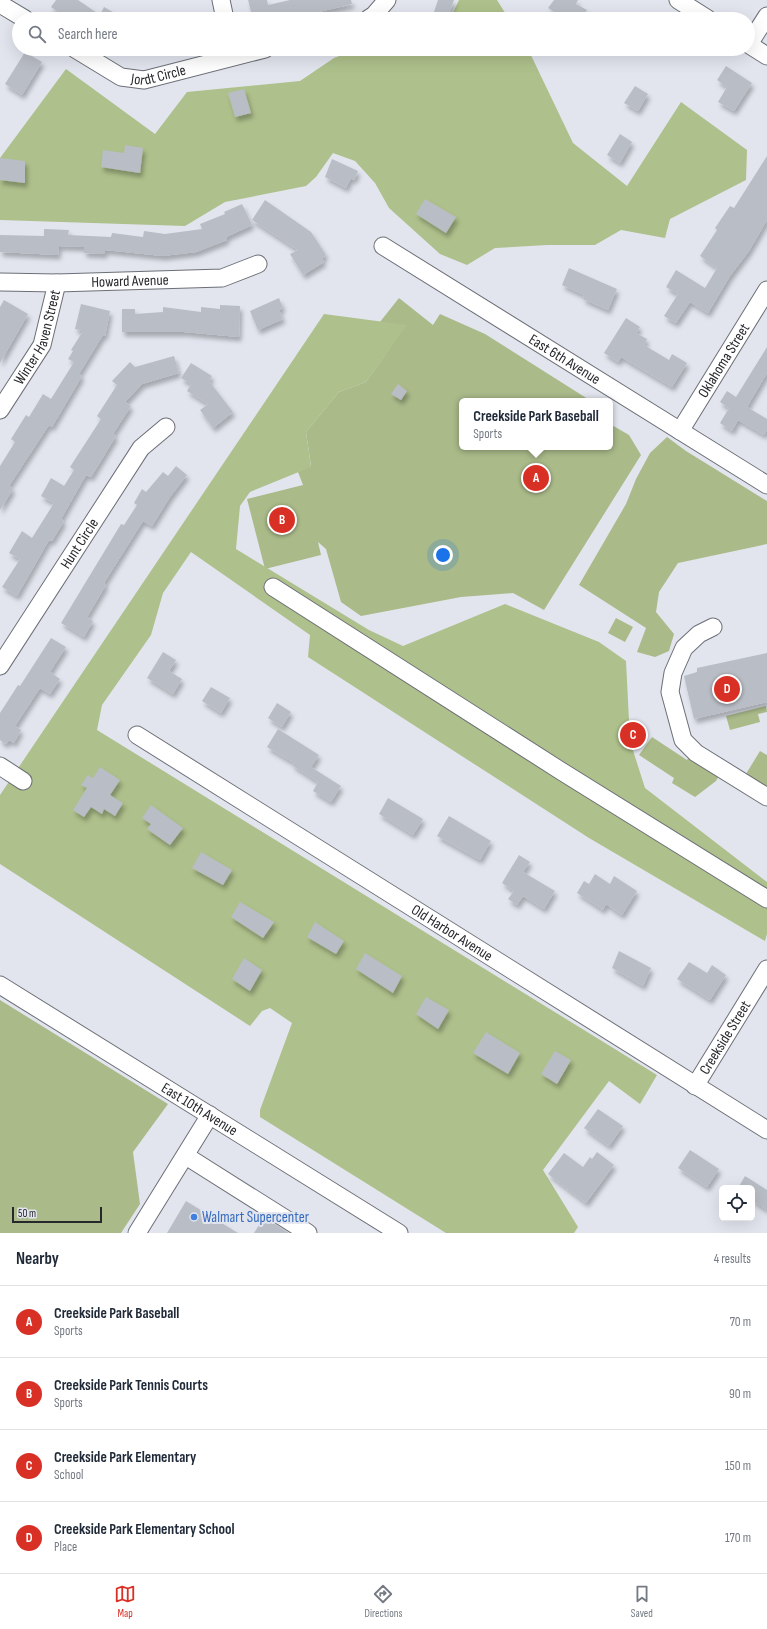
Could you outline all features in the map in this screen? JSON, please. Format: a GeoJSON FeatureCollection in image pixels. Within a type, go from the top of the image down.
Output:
{"type":"FeatureCollection","features":[{"type":"Feature","properties":{"kind":"street"},"geometry":{"type":"LineString","coordinates":[[221,0],[224,12]]}},
{"type":"Feature","properties":{"kind":"street"},"geometry":{"type":"LineString","coordinates":[[377,12],[387,0]]}},
{"type":"Feature","properties":{"kind":"street"},"geometry":{"type":"LineString","coordinates":[[678,0],[697,12]]}},
{"type":"Feature","properties":{"kind":"street"},"geometry":{"type":"LineString","coordinates":[[0,4],[13,12]]}},
{"type":"Feature","properties":{"kind":"street"},"geometry":{"type":"LineString","coordinates":[[755,34],[767,16]]}},
{"type":"Feature","properties":{"kind":"street"},"geometry":{"type":"LineString","coordinates":[[755,48],[767,56]]}},
{"type":"Feature","properties":{"kind":"street","name":"Jordt Circle"},"geometry":{"type":"LineString","coordinates":[[87,56],[121,77],[144,80],[222,56]]}},
{"type":"Feature","properties":{"kind":"street","name":"East 6th Avenue"},"geometry":{"type":"LineString","coordinates":[[383,246],[767,485]]}},
{"type":"Feature","properties":{"kind":"street","name":"Howard Avenue"},"geometry":{"type":"LineString","coordinates":[[0,282],[57,283],[222,278],[258,264]]}},
{"type":"Feature","properties":{"kind":"street","name":"Winter Haven Street"},"geometry":{"type":"LineString","coordinates":[[0,410],[42,345],[57,283]]}},
{"type":"Feature","properties":{"kind":"street","name":"Oklahoma Street"},"geometry":{"type":"LineString","coordinates":[[680,431],[767,290]]}},
{"type":"Feature","properties":{"kind":"street","name":"Hunt Circle"},"geometry":{"type":"LineString","coordinates":[[0,666],[141,448],[166,426]]}},
{"type":"Feature","properties":{"kind":"street"},"geometry":{"type":"LineString","coordinates":[[272,587],[561,771],[767,899]]}},
{"type":"Feature","properties":{"kind":"street"},"geometry":{"type":"LineString","coordinates":[[713,627],[699,634],[684,648],[673,673],[670,692],[683,740],[696,752],[767,797]]}},
{"type":"Feature","properties":{"kind":"street","name":"Old Harbor Avenue"},"geometry":{"type":"LineString","coordinates":[[137,735],[767,1130]]}},
{"type":"Feature","properties":{"kind":"street"},"geometry":{"type":"LineString","coordinates":[[0,766],[23,781]]}},
{"type":"Feature","properties":{"kind":"street","name":"Creekside Street"},"geometry":{"type":"LineString","coordinates":[[695,1086],[767,969]]}},
{"type":"Feature","properties":{"kind":"street","name":"East 10th Avenue"},"geometry":{"type":"LineString","coordinates":[[0,985],[399,1233]]}},
{"type":"Feature","properties":{"kind":"street"},"geometry":{"type":"LineString","coordinates":[[137,1233],[210,1115]]}},
{"type":"Feature","properties":{"kind":"street"},"geometry":{"type":"LineString","coordinates":[[186,1156],[308,1233]]}},
{"type":"Feature","properties":{"kind":"green space"},"geometry":{"type":"Polygon","coordinates":[[[459,0],[497,0],[505,12],[453,12],[459,0]]]}},
{"type":"Feature","properties":{"kind":"green space"},"geometry":{"type":"Polygon","coordinates":[[[339,56],[531,56],[573,143],[627,186],[681,102],[747,150],[746,180],[670,219],[665,238],[621,230],[595,245],[547,245],[495,248],[467,265],[440,254],[389,208],[375,183],[355,161],[333,153],[316,177],[306,186],[225,202],[185,226],[0,220],[0,158],[66,69],[155,134],[187,92],[300,81],[339,56]]]}},
{"type":"Feature","properties":{"kind":"green space"},"geometry":{"type":"Polygon","coordinates":[[[399,298],[433,325],[440,314],[485,334],[586,398],[459,398],[459,450],[613,450],[613,426],[629,435],[641,455],[544,610],[513,593],[461,597],[361,616],[341,602],[326,549],[318,542],[321,555],[265,569],[247,499],[303,485],[298,472],[311,466],[306,432],[339,392],[366,382],[390,348],[372,332],[399,298]]]}},
{"type":"Feature","properties":{"kind":"green space"},"geometry":{"type":"Polygon","coordinates":[[[324,314],[407,325],[366,382],[339,392],[306,432],[311,467],[250,492],[240,506],[236,549],[369,630],[403,646],[505,604],[599,642],[626,661],[630,741],[645,788],[767,882],[767,934],[765,941],[589,838],[308,657],[310,635],[191,552],[163,593],[151,635],[102,705],[97,730],[657,1075],[640,1104],[609,1081],[543,1170],[578,1227],[574,1233],[446,1233],[260,1117],[260,1110],[292,1023],[270,1008],[262,1011],[250,1026],[0,864],[0,795],[324,314]]]}},
{"type":"Feature","properties":{"kind":"green space"},"geometry":{"type":"Polygon","coordinates":[[[667,437],[686,451],[767,501],[767,544],[678,563],[659,592],[656,612],[674,634],[669,651],[655,657],[637,652],[646,628],[579,585],[626,504],[636,479],[650,453],[667,437]]]}},
{"type":"Feature","properties":{"kind":"green space"},"geometry":{"type":"Polygon","coordinates":[[[616,618],[633,627],[625,642],[608,633],[616,618]]]}},
{"type":"Feature","properties":{"kind":"green space"},"geometry":{"type":"Polygon","coordinates":[[[766,706],[767,712],[758,714],[760,722],[730,730],[726,716],[766,706]]]}},
{"type":"Feature","properties":{"kind":"green space"},"geometry":{"type":"Polygon","coordinates":[[[652,737],[687,760],[689,757],[720,774],[716,781],[695,797],[672,783],[674,778],[639,755],[652,737]]]}},
{"type":"Feature","properties":{"kind":"green space"},"geometry":{"type":"Polygon","coordinates":[[[760,751],[767,755],[767,785],[758,799],[738,787],[760,751]]]}},
{"type":"Feature","properties":{"kind":"green space"},"geometry":{"type":"Polygon","coordinates":[[[0,1000],[168,1104],[133,1152],[140,1204],[121,1233],[0,1233],[0,1000]]]}},
{"type":"Feature","properties":{"kind":"building"},"geometry":{"type":"Polygon","coordinates":[[[56,0],[78,0],[96,12],[58,12],[51,7],[56,0]]]}},
{"type":"Feature","properties":{"kind":"building"},"geometry":{"type":"Polygon","coordinates":[[[248,0],[267,0],[268,5],[290,0],[351,0],[352,4],[319,12],[251,12],[248,0]]]}},
{"type":"Feature","properties":{"kind":"building"},"geometry":{"type":"Polygon","coordinates":[[[438,0],[454,0],[450,12],[434,12],[438,0]]]}},
{"type":"Feature","properties":{"kind":"building"},"geometry":{"type":"Polygon","coordinates":[[[554,0],[578,0],[576,4],[587,10],[586,12],[554,12],[548,8],[554,0]]]}},
{"type":"Feature","properties":{"kind":"building"},"geometry":{"type":"Polygon","coordinates":[[[104,7],[113,12],[102,12],[104,7]]]}},
{"type":"Feature","properties":{"kind":"building"},"geometry":{"type":"Polygon","coordinates":[[[22,56],[32,56],[42,62],[22,95],[5,84],[22,56]]]}},
{"type":"Feature","properties":{"kind":"building"},"geometry":{"type":"Polygon","coordinates":[[[726,66],[752,83],[734,111],[718,102],[727,87],[717,80],[726,66]]]}},
{"type":"Feature","properties":{"kind":"building"},"geometry":{"type":"Polygon","coordinates":[[[635,86],[648,94],[638,111],[624,103],[635,86]]]}},
{"type":"Feature","properties":{"kind":"building"},"geometry":{"type":"Polygon","coordinates":[[[244,89],[251,113],[235,117],[228,93],[244,89]]]}},
{"type":"Feature","properties":{"kind":"building"},"geometry":{"type":"Polygon","coordinates":[[[620,134],[632,142],[620,163],[607,155],[620,134]]]}},
{"type":"Feature","properties":{"kind":"building"},"geometry":{"type":"Polygon","coordinates":[[[125,145],[143,148],[140,173],[101,167],[103,150],[124,153],[125,145]]]}},
{"type":"Feature","properties":{"kind":"building"},"geometry":{"type":"Polygon","coordinates":[[[767,156],[767,220],[749,251],[730,276],[708,313],[690,302],[676,323],[664,316],[678,294],[666,287],[676,270],[705,288],[717,268],[700,256],[717,230],[715,228],[730,206],[734,208],[767,156]]]}},
{"type":"Feature","properties":{"kind":"building"},"geometry":{"type":"Polygon","coordinates":[[[0,158],[25,161],[25,183],[0,180],[0,158]]]}},
{"type":"Feature","properties":{"kind":"building"},"geometry":{"type":"Polygon","coordinates":[[[332,159],[358,171],[354,180],[351,178],[346,188],[325,177],[332,159]]]}},
{"type":"Feature","properties":{"kind":"building"},"geometry":{"type":"Polygon","coordinates":[[[425,199],[456,217],[446,233],[416,214],[425,199]]]}},
{"type":"Feature","properties":{"kind":"building"},"geometry":{"type":"Polygon","coordinates":[[[265,200],[311,232],[326,255],[322,258],[324,262],[303,275],[290,254],[298,250],[252,220],[265,200]]]}},
{"type":"Feature","properties":{"kind":"building"},"geometry":{"type":"Polygon","coordinates":[[[242,204],[252,225],[226,237],[227,240],[196,252],[163,256],[105,250],[105,254],[84,253],[84,247],[59,246],[58,255],[0,252],[0,235],[44,236],[44,229],[69,230],[68,235],[111,237],[112,233],[143,237],[144,231],[165,234],[202,229],[200,224],[225,214],[224,212],[242,204]]]}},
{"type":"Feature","properties":{"kind":"building"},"geometry":{"type":"Polygon","coordinates":[[[569,268],[617,289],[608,310],[583,299],[584,295],[562,285],[569,268]]]}},
{"type":"Feature","properties":{"kind":"building"},"geometry":{"type":"Polygon","coordinates":[[[279,298],[283,308],[279,310],[283,319],[258,330],[250,311],[279,298]]]}},
{"type":"Feature","properties":{"kind":"building"},"geometry":{"type":"Polygon","coordinates":[[[4,300],[28,314],[0,363],[0,307],[4,300]]]}},
{"type":"Feature","properties":{"kind":"building"},"geometry":{"type":"Polygon","coordinates":[[[81,304],[110,311],[105,336],[103,335],[79,374],[82,376],[52,427],[49,425],[9,486],[13,489],[0,510],[0,466],[15,442],[11,439],[26,415],[29,417],[43,394],[51,399],[74,362],[68,359],[73,351],[71,350],[83,331],[75,329],[81,304]]]}},
{"type":"Feature","properties":{"kind":"building"},"geometry":{"type":"Polygon","coordinates":[[[220,305],[240,306],[239,337],[184,332],[122,332],[122,309],[135,309],[135,314],[163,312],[163,307],[201,312],[201,307],[220,309],[220,305]]]}},
{"type":"Feature","properties":{"kind":"building"},"geometry":{"type":"Polygon","coordinates":[[[626,318],[640,327],[636,333],[647,339],[644,345],[669,360],[672,354],[687,363],[672,387],[621,357],[618,362],[604,353],[626,318]]]}},
{"type":"Feature","properties":{"kind":"building"},"geometry":{"type":"Polygon","coordinates":[[[767,347],[767,373],[747,407],[767,419],[767,430],[764,435],[738,420],[732,431],[720,423],[729,408],[720,402],[727,391],[736,397],[767,347]]]}},
{"type":"Feature","properties":{"kind":"building"},"geometry":{"type":"Polygon","coordinates":[[[174,356],[179,373],[142,384],[125,402],[131,406],[113,434],[116,436],[91,477],[86,475],[61,519],[64,521],[52,541],[49,540],[17,596],[2,587],[20,559],[9,553],[22,531],[32,538],[54,503],[41,496],[51,478],[64,486],[74,470],[70,467],[101,419],[97,416],[117,385],[112,381],[130,362],[135,367],[174,356]]]}},
{"type":"Feature","properties":{"kind":"building"},"geometry":{"type":"Polygon","coordinates":[[[191,363],[212,376],[209,381],[233,412],[213,428],[200,410],[208,404],[187,391],[191,384],[181,378],[191,363]]]}},
{"type":"Feature","properties":{"kind":"building"},"geometry":{"type":"Polygon","coordinates":[[[398,384],[407,391],[401,400],[391,394],[398,384]]]}},
{"type":"Feature","properties":{"kind":"building"},"geometry":{"type":"Polygon","coordinates":[[[176,466],[187,475],[170,497],[152,526],[143,521],[104,583],[106,585],[87,617],[93,621],[84,637],[61,623],[121,524],[124,525],[137,505],[134,503],[142,489],[146,492],[163,472],[168,476],[176,466]]]}},
{"type":"Feature","properties":{"kind":"building"},"geometry":{"type":"Polygon","coordinates":[[[51,638],[66,647],[50,672],[60,679],[50,694],[40,688],[15,726],[21,730],[14,743],[9,740],[6,744],[0,740],[0,713],[18,685],[20,686],[51,638]]]}},
{"type":"Feature","properties":{"kind":"building"},"geometry":{"type":"Polygon","coordinates":[[[163,652],[176,660],[169,671],[182,679],[173,694],[147,678],[163,652]]]}},
{"type":"Feature","properties":{"kind":"building"},"geometry":{"type":"Polygon","coordinates":[[[767,653],[767,702],[694,719],[684,676],[697,672],[697,668],[767,653]]]}},
{"type":"Feature","properties":{"kind":"building"},"geometry":{"type":"Polygon","coordinates":[[[211,687],[230,698],[221,713],[202,701],[211,687]]]}},
{"type":"Feature","properties":{"kind":"building"},"geometry":{"type":"Polygon","coordinates":[[[277,703],[291,712],[282,727],[268,718],[277,703]]]}},
{"type":"Feature","properties":{"kind":"building"},"geometry":{"type":"Polygon","coordinates":[[[278,729],[319,755],[311,767],[341,786],[331,802],[313,791],[318,782],[292,765],[294,763],[267,747],[278,729]]]}},
{"type":"Feature","properties":{"kind":"building"},"geometry":{"type":"Polygon","coordinates":[[[100,767],[120,780],[110,795],[123,803],[115,816],[104,809],[102,814],[91,807],[84,817],[73,810],[87,788],[81,785],[88,775],[93,778],[100,767]]]}},
{"type":"Feature","properties":{"kind":"building"},"geometry":{"type":"Polygon","coordinates":[[[388,798],[423,819],[413,835],[379,814],[388,798]]]}},
{"type":"Feature","properties":{"kind":"building"},"geometry":{"type":"Polygon","coordinates":[[[151,805],[183,828],[170,845],[147,829],[151,824],[142,818],[151,805]]]}},
{"type":"Feature","properties":{"kind":"building"},"geometry":{"type":"Polygon","coordinates":[[[449,816],[491,841],[480,860],[437,836],[449,816]]]}},
{"type":"Feature","properties":{"kind":"building"},"geometry":{"type":"Polygon","coordinates":[[[201,852],[232,870],[223,885],[192,868],[201,852]]]}},
{"type":"Feature","properties":{"kind":"building"},"geometry":{"type":"Polygon","coordinates":[[[519,855],[530,862],[523,872],[555,891],[544,909],[523,896],[517,905],[508,899],[514,891],[502,883],[519,855]]]}},
{"type":"Feature","properties":{"kind":"building"},"geometry":{"type":"Polygon","coordinates":[[[595,874],[610,884],[614,876],[637,891],[622,915],[606,904],[603,910],[577,893],[584,881],[589,884],[595,874]]]}},
{"type":"Feature","properties":{"kind":"building"},"geometry":{"type":"Polygon","coordinates":[[[240,902],[274,922],[263,938],[231,917],[240,902]]]}},
{"type":"Feature","properties":{"kind":"building"},"geometry":{"type":"Polygon","coordinates":[[[315,922],[344,941],[336,954],[307,937],[315,922]]]}},
{"type":"Feature","properties":{"kind":"building"},"geometry":{"type":"Polygon","coordinates":[[[619,951],[651,968],[643,986],[612,968],[619,951]]]}},
{"type":"Feature","properties":{"kind":"building"},"geometry":{"type":"Polygon","coordinates":[[[365,953],[402,976],[393,993],[356,969],[365,953]]]}},
{"type":"Feature","properties":{"kind":"building"},"geometry":{"type":"Polygon","coordinates":[[[244,958],[262,970],[250,991],[232,979],[244,958]]]}},
{"type":"Feature","properties":{"kind":"building"},"geometry":{"type":"Polygon","coordinates":[[[689,962],[707,973],[712,965],[726,975],[710,1000],[677,979],[689,962]]]}},
{"type":"Feature","properties":{"kind":"building"},"geometry":{"type":"Polygon","coordinates":[[[426,997],[449,1010],[438,1029],[416,1014],[426,997]]]}},
{"type":"Feature","properties":{"kind":"building"},"geometry":{"type":"Polygon","coordinates":[[[486,1032],[520,1053],[508,1074],[473,1053],[486,1032]]]}},
{"type":"Feature","properties":{"kind":"building"},"geometry":{"type":"Polygon","coordinates":[[[555,1051],[571,1060],[557,1084],[541,1074],[555,1051]]]}},
{"type":"Feature","properties":{"kind":"building"},"geometry":{"type":"Polygon","coordinates":[[[598,1109],[623,1126],[609,1146],[584,1128],[598,1109]]]}},
{"type":"Feature","properties":{"kind":"building"},"geometry":{"type":"Polygon","coordinates":[[[690,1150],[719,1169],[707,1187],[678,1168],[690,1150]]]}},
{"type":"Feature","properties":{"kind":"building"},"geometry":{"type":"Polygon","coordinates":[[[597,1152],[614,1165],[586,1203],[548,1174],[564,1153],[583,1167],[590,1157],[592,1159],[597,1152]]]}},
{"type":"Feature","properties":{"kind":"building"},"geometry":{"type":"Polygon","coordinates":[[[745,1176],[767,1190],[767,1210],[755,1202],[755,1185],[740,1185],[745,1176]]]}},
{"type":"Feature","properties":{"kind":"building","name":"Walmart Supercenter"},"geometry":{"type":"Polygon","coordinates":[[[186,1201],[238,1233],[167,1233],[186,1201]]]}},
{"type":"Feature","properties":{"kind":"building","name":"Walmart Supercenter"},"geometry":{"type":"Polygon","coordinates":[[[264,1217],[289,1233],[254,1233],[264,1217]]]}},
{"type":"Feature","properties":{"kind":"place","name":"Creekside Park Baseball"},"geometry":{"type":"Point","coordinates":[536,478]}},
{"type":"Feature","properties":{"kind":"place","name":"Creekside Park Tennis Courts"},"geometry":{"type":"Point","coordinates":[282,520]}},
{"type":"Feature","properties":{"kind":"place","name":"Creekside Park Elementary School"},"geometry":{"type":"Point","coordinates":[727,689]}},
{"type":"Feature","properties":{"kind":"place","name":"Creekside Park Elementary"},"geometry":{"type":"Point","coordinates":[633,735]}},
{"type":"Feature","properties":{"kind":"place","name":"Walmart Supercenter"},"geometry":{"type":"Point","coordinates":[194,1217]}}]}
